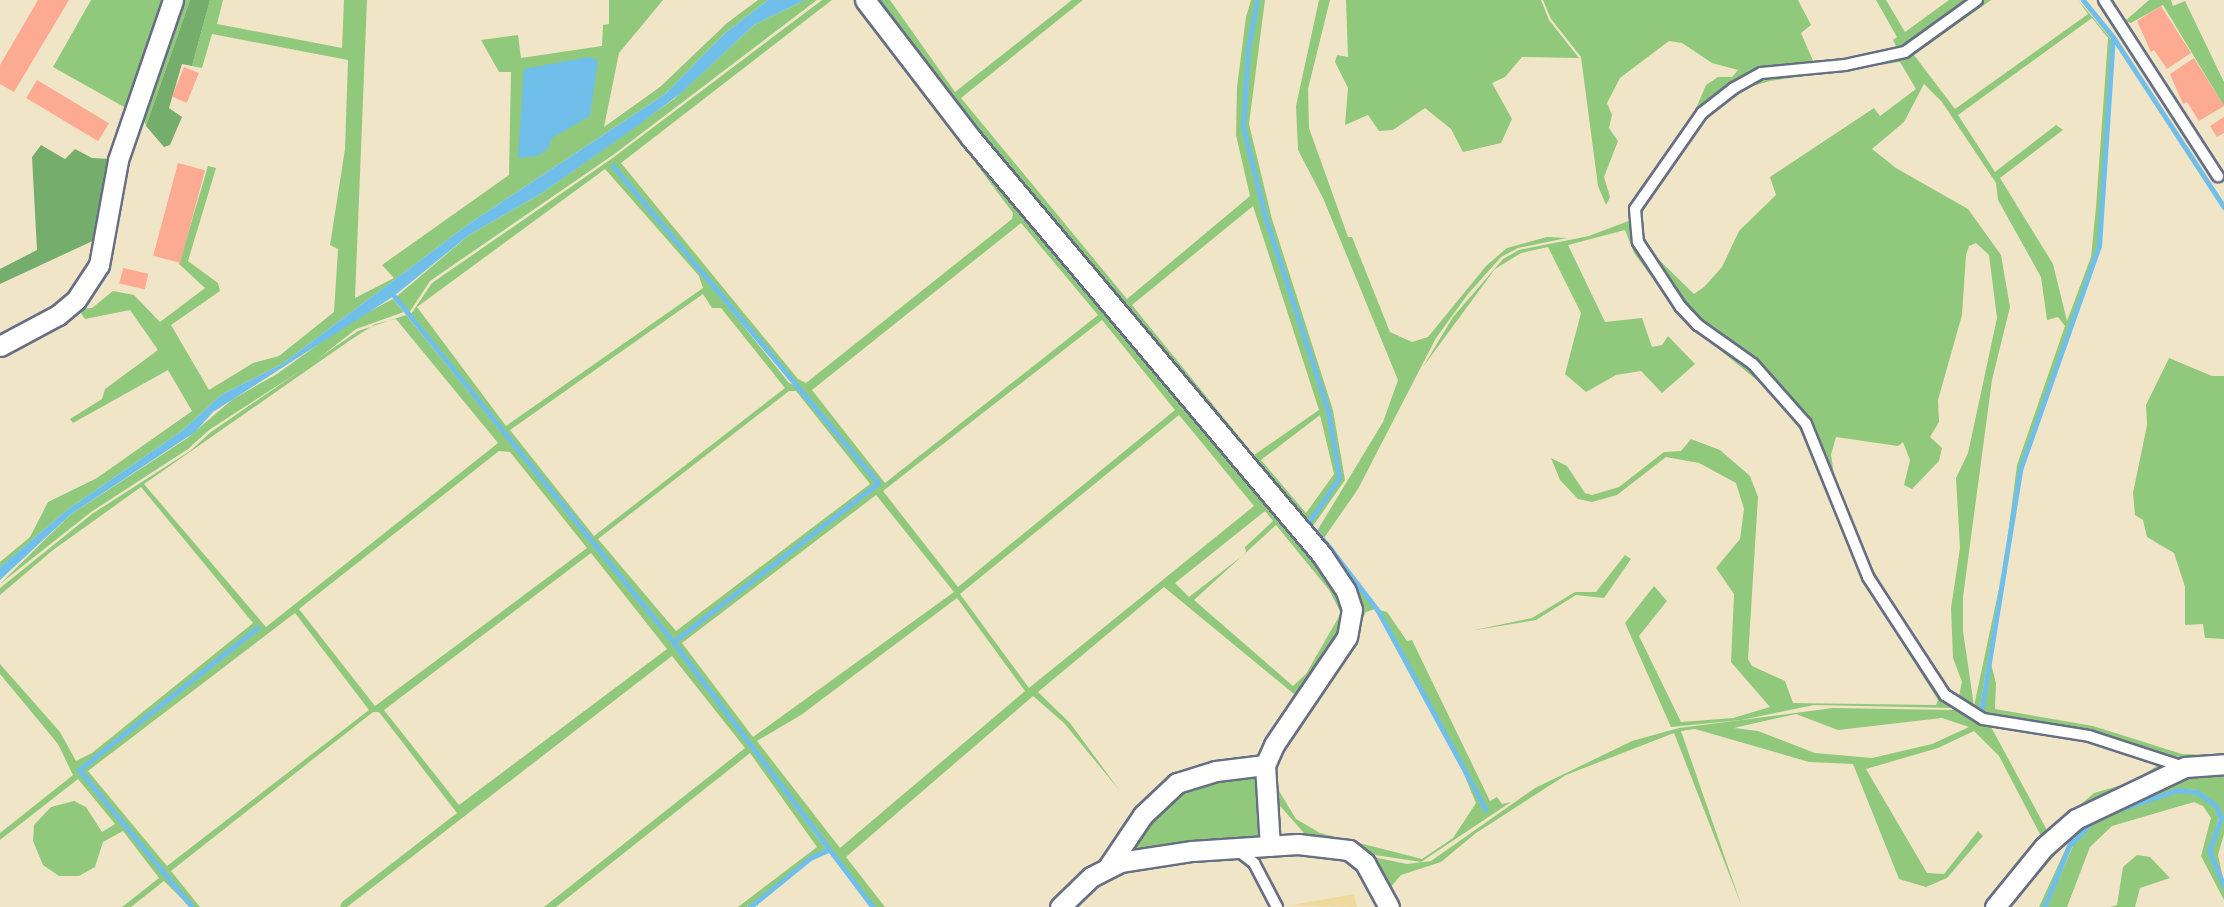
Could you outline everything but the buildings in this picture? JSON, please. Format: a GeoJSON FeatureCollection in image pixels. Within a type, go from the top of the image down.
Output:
{"type":"FeatureCollection","features":[{"type":"Feature","properties":{"kind":"street"},"geometry":{"type":"LineString","coordinates":[[0,346],[58,315],[76,300],[95,273],[111,220],[121,150],[173,0]]}},
{"type":"Feature","properties":{"kind":"street"},"geometry":{"type":"LineString","coordinates":[[865,0],[980,148],[1339,578],[1352,609],[1347,637],[1274,744],[1265,765],[1270,846]]}},
{"type":"Feature","properties":{"kind":"street"},"geometry":{"type":"LineString","coordinates":[[1995,907],[2044,847],[2076,818],[2185,767],[2224,764]]}},
{"type":"Feature","properties":{"kind":"street"},"geometry":{"type":"LineString","coordinates":[[1108,867],[1143,815],[1177,783],[1216,771],[1265,765]]}},
{"type":"Feature","properties":{"kind":"street"},"geometry":{"type":"LineString","coordinates":[[1060,907],[1076,888],[1108,867],[1140,857],[1234,847],[1335,845],[1349,850],[1365,863],[1389,907]]}},
{"type":"Feature","properties":{"kind":"lane"},"geometry":{"type":"LineString","coordinates":[[1977,0],[1905,52],[1846,65],[1761,73],[1734,88],[1702,113],[1635,209],[1638,242],[1680,306],[1698,325],[1753,364],[1807,424],[1868,577],[1945,695],[1983,719],[2089,736],[2185,767]]}},
{"type":"Feature","properties":{"kind":"lane"},"geometry":{"type":"LineString","coordinates":[[2104,0],[2217,176]]}},
{"type":"Feature","properties":{"kind":"lane"},"geometry":{"type":"LineString","coordinates":[[1234,847],[1254,863],[1277,907]]}},
{"type":"Feature","properties":{"kind":"green space"},"geometry":{"type":"Polygon","coordinates":[[[91,0],[164,0],[126,108],[53,67],[91,0]]]}},
{"type":"Feature","properties":{"kind":"green space"},"geometry":{"type":"Polygon","coordinates":[[[180,0],[190,0],[146,126],[142,114],[180,0]]]}},
{"type":"Feature","properties":{"kind":"green space"},"geometry":{"type":"Polygon","coordinates":[[[190,0],[210,0],[192,66],[182,64],[169,108],[182,117],[170,145],[164,147],[146,126],[190,0]]]}},
{"type":"Feature","properties":{"kind":"green space"},"geometry":{"type":"Polygon","coordinates":[[[210,0],[223,0],[217,24],[342,48],[344,0],[367,0],[355,298],[394,278],[382,265],[509,175],[511,72],[499,72],[481,40],[518,35],[521,58],[602,46],[603,25],[609,24],[609,0],[663,0],[619,53],[604,127],[660,87],[727,23],[758,0],[768,0],[724,34],[665,94],[470,223],[282,364],[221,395],[183,430],[67,510],[0,567],[0,562],[30,537],[48,502],[97,478],[192,411],[168,370],[73,423],[70,419],[102,399],[105,389],[158,350],[130,310],[85,319],[78,309],[92,308],[113,291],[134,295],[160,322],[205,288],[179,264],[208,166],[216,168],[188,261],[218,283],[220,291],[171,325],[209,390],[253,363],[279,356],[334,312],[338,249],[330,245],[345,149],[348,60],[212,34],[202,68],[192,66],[210,0]]]}},
{"type":"Feature","properties":{"kind":"green space"},"geometry":{"type":"Polygon","coordinates":[[[805,0],[817,0],[613,155],[430,281],[409,313],[396,297],[469,235],[542,193],[674,99],[754,25],[805,0]]]}},
{"type":"Feature","properties":{"kind":"green space"},"geometry":{"type":"Polygon","coordinates":[[[822,0],[832,0],[621,163],[798,379],[806,383],[1012,219],[1013,213],[853,0],[861,0],[1333,573],[1347,624],[1262,759],[1255,758],[1294,694],[1164,587],[1038,692],[1070,723],[1120,791],[1064,723],[1033,696],[846,857],[885,907],[875,907],[675,642],[879,483],[614,164],[789,383],[797,386],[877,483],[674,640],[411,314],[432,283],[614,157],[822,0]],[[605,169],[417,307],[506,426],[703,288],[699,276],[605,169]],[[1021,223],[812,390],[885,483],[1098,315],[1021,223]],[[703,294],[510,430],[594,536],[785,388],[721,308],[712,308],[703,294]],[[1102,320],[883,491],[958,587],[1175,410],[1102,320]],[[789,391],[598,539],[676,631],[870,484],[796,391],[789,391]],[[1179,415],[960,594],[1029,688],[1254,506],[1179,415]],[[876,495],[682,643],[753,737],[954,592],[876,495]],[[1265,511],[1175,583],[1189,597],[1242,556],[1194,600],[1293,686],[1306,674],[1341,613],[1329,590],[1276,525],[1246,553],[1245,547],[1273,521],[1265,511]],[[957,598],[801,715],[757,741],[840,848],[1025,691],[957,598]]]}},
{"type":"Feature","properties":{"kind":"green space"},"geometry":{"type":"Polygon","coordinates":[[[880,0],[890,0],[955,92],[1072,0],[1083,0],[961,98],[1127,299],[1250,196],[1236,135],[1237,87],[1246,17],[1251,0],[1256,0],[1247,48],[1242,127],[1264,217],[1327,412],[1338,478],[1308,521],[1020,183],[880,0]],[[1253,206],[1132,305],[1254,455],[1319,410],[1253,206]],[[1320,415],[1261,460],[1306,513],[1334,474],[1320,415]]]}},
{"type":"Feature","properties":{"kind":"green space"},"geometry":{"type":"Polygon","coordinates":[[[1259,0],[1265,0],[1249,124],[1272,219],[1333,410],[1345,480],[1313,526],[1310,523],[1341,479],[1329,411],[1266,216],[1245,127],[1249,48],[1259,0]]]}},
{"type":"Feature","properties":{"kind":"green space"},"geometry":{"type":"Polygon","coordinates":[[[1319,0],[1330,0],[1308,89],[1309,128],[1348,237],[1352,237],[1390,332],[1412,342],[1428,337],[1486,266],[1507,248],[1547,237],[1567,238],[1518,248],[1501,257],[1468,294],[1436,338],[1358,489],[1324,538],[1317,531],[1383,422],[1398,380],[1323,198],[1298,150],[1296,106],[1319,0]]]}},
{"type":"Feature","properties":{"kind":"green space"},"geometry":{"type":"Polygon","coordinates":[[[1346,0],[1541,0],[1549,20],[1579,58],[1522,57],[1505,77],[1492,83],[1512,119],[1501,143],[1463,152],[1451,129],[1425,108],[1393,130],[1379,131],[1368,115],[1345,125],[1348,88],[1335,62],[1337,55],[1348,57],[1346,0]]]}},
{"type":"Feature","properties":{"kind":"green space"},"geometry":{"type":"Polygon","coordinates":[[[1543,0],[1798,0],[1811,25],[1801,33],[1814,63],[1748,75],[1691,120],[1706,85],[1718,77],[1732,77],[1738,70],[1712,63],[1682,43],[1669,41],[1620,78],[1607,103],[1612,115],[1609,128],[1618,141],[1604,177],[1610,197],[1606,205],[1598,186],[1581,57],[1551,19],[1543,0]]]}},
{"type":"Feature","properties":{"kind":"green space"},"geometry":{"type":"Polygon","coordinates":[[[1876,0],[1886,0],[1905,32],[1949,0],[1971,0],[1898,50],[1893,40],[1897,37],[1876,0]]]}},
{"type":"Feature","properties":{"kind":"green space"},"geometry":{"type":"Polygon","coordinates":[[[1982,0],[1991,0],[1914,55],[1955,109],[2088,14],[2078,0],[2111,39],[2098,245],[2019,469],[2007,543],[2017,465],[2065,326],[2058,317],[2047,320],[2041,277],[1998,200],[1996,183],[1942,102],[1924,84],[1904,122],[1872,149],[1896,168],[1968,209],[2001,255],[2010,307],[1992,380],[1963,597],[1963,631],[1974,706],[2001,580],[1979,713],[1947,694],[1888,604],[1851,535],[1809,423],[1759,367],[1681,303],[1648,255],[1637,223],[1640,209],[1694,129],[1740,88],[1761,79],[1897,56],[1924,43],[1982,0]],[[2092,18],[1958,115],[1995,172],[2056,125],[2063,130],[2000,178],[2053,264],[2067,321],[2091,257],[2108,38],[2092,18]],[[1900,62],[1770,81],[1749,87],[1727,101],[1702,124],[1644,209],[1640,223],[1649,250],[1694,294],[1722,267],[1739,231],[1776,195],[1770,177],[1874,108],[1880,116],[1916,89],[1900,62]],[[1976,243],[1969,246],[1962,315],[1938,400],[1939,422],[1930,437],[1942,448],[1939,461],[1912,489],[1904,485],[1910,460],[1903,442],[1898,446],[1836,437],[1831,455],[1835,481],[1858,542],[1909,634],[1958,700],[1962,682],[1953,658],[1951,608],[1960,548],[1956,478],[1968,453],[1997,318],[1989,255],[1976,243]]]}},
{"type":"Feature","properties":{"kind":"green space"},"geometry":{"type":"Polygon","coordinates":[[[2149,0],[2171,0],[2173,6],[2185,1],[2224,82],[2224,106],[2163,5],[2131,23],[2125,21],[2149,0]]]}},
{"type":"Feature","properties":{"kind":"green space"},"geometry":{"type":"Polygon","coordinates":[[[41,145],[65,159],[75,149],[92,158],[111,159],[99,238],[0,284],[0,269],[37,250],[32,157],[41,145]]]}},
{"type":"Feature","properties":{"kind":"green space"},"geometry":{"type":"Polygon","coordinates":[[[1631,220],[1637,249],[1678,309],[1762,377],[1804,427],[1841,525],[1867,578],[1905,643],[1953,708],[1814,705],[1741,720],[1671,727],[1625,623],[1654,586],[1667,601],[1639,636],[1681,722],[1733,718],[1770,707],[1731,662],[1734,594],[1716,568],[1740,539],[1744,509],[1736,483],[1699,463],[1666,457],[1617,495],[1592,502],[1578,499],[1560,480],[1551,458],[1567,466],[1585,493],[1592,495],[1619,487],[1664,452],[1681,451],[1691,439],[1720,450],[1750,476],[1758,497],[1748,659],[1752,666],[1785,681],[1793,703],[1936,705],[1938,700],[1861,578],[1800,430],[1775,395],[1682,319],[1634,253],[1625,230],[1568,245],[1605,322],[1642,318],[1652,347],[1662,345],[1668,336],[1695,364],[1662,393],[1641,371],[1616,375],[1586,392],[1565,374],[1581,313],[1548,247],[1521,253],[1495,269],[1423,367],[1453,317],[1503,259],[1519,250],[1589,236],[1631,220]]]}},
{"type":"Feature","properties":{"kind":"green space"},"geometry":{"type":"Polygon","coordinates":[[[393,299],[404,312],[356,329],[314,362],[209,430],[188,449],[91,512],[0,584],[70,515],[186,439],[233,399],[277,374],[349,322],[393,299]]]}},
{"type":"Feature","properties":{"kind":"green space"},"geometry":{"type":"Polygon","coordinates":[[[406,315],[672,642],[826,849],[747,907],[738,907],[817,847],[750,753],[556,907],[544,907],[745,748],[672,656],[347,907],[340,907],[342,902],[457,813],[379,712],[373,712],[171,871],[200,907],[194,907],[81,770],[256,627],[77,770],[190,907],[164,881],[131,907],[122,907],[159,878],[123,831],[103,842],[95,867],[79,876],[59,876],[43,865],[33,841],[34,825],[51,807],[74,801],[86,807],[102,832],[115,824],[78,779],[0,840],[0,833],[73,775],[58,744],[0,674],[0,664],[60,732],[76,761],[92,753],[253,623],[141,487],[53,550],[0,595],[0,588],[92,514],[190,451],[211,432],[358,331],[371,327],[144,484],[266,627],[498,443],[396,319],[389,321],[406,315]],[[499,451],[299,609],[375,706],[587,548],[510,452],[499,451]],[[591,553],[384,710],[459,805],[667,649],[591,553]],[[295,613],[88,771],[167,866],[369,710],[295,613]]]}},
{"type":"Feature","properties":{"kind":"green space"},"geometry":{"type":"Polygon","coordinates":[[[2169,358],[2212,376],[2224,376],[2224,639],[2205,638],[2203,624],[2185,625],[2185,587],[2174,553],[2147,537],[2143,520],[2135,515],[2133,493],[2147,425],[2146,405],[2169,358]]]}},
{"type":"Feature","properties":{"kind":"green space"},"geometry":{"type":"Polygon","coordinates":[[[1324,543],[1375,609],[1366,612],[1345,655],[1288,735],[1276,765],[1276,786],[1296,819],[1320,833],[1422,859],[1453,838],[1476,803],[1463,772],[1488,811],[1379,610],[1387,612],[1407,641],[1412,640],[1490,801],[1497,797],[1502,804],[1511,802],[1421,862],[1368,854],[1304,833],[1280,806],[1274,791],[1272,758],[1353,634],[1324,543]]]}},
{"type":"Feature","properties":{"kind":"green space"},"geometry":{"type":"Polygon","coordinates":[[[1625,555],[1631,559],[1604,598],[1576,595],[1536,620],[1470,631],[1532,618],[1575,592],[1596,592],[1625,555]]]}},
{"type":"Feature","properties":{"kind":"green space"},"geometry":{"type":"Polygon","coordinates":[[[1991,664],[1996,683],[1995,709],[2093,726],[2182,754],[2213,755],[2171,757],[2099,735],[1982,714],[1991,664]]]}},
{"type":"Feature","properties":{"kind":"green space"},"geometry":{"type":"Polygon","coordinates":[[[1833,708],[1954,710],[2002,722],[1991,727],[2048,832],[2094,793],[2132,782],[2163,762],[2171,765],[2109,797],[1991,907],[1985,907],[2042,838],[1999,756],[1974,731],[1938,748],[1866,769],[1927,873],[1944,874],[1978,831],[1983,836],[1947,878],[1926,887],[1899,879],[1853,764],[1809,762],[1695,729],[1681,731],[1742,907],[1674,733],[1566,775],[1476,833],[1441,862],[1401,875],[1389,889],[1368,856],[1407,864],[1431,861],[1535,788],[1632,741],[1679,728],[1833,708]],[[1796,714],[1734,728],[1758,731],[1815,753],[1872,758],[1932,744],[1969,727],[1942,718],[1838,730],[1796,714]]]}},
{"type":"Feature","properties":{"kind":"green space"},"geometry":{"type":"Polygon","coordinates":[[[2224,769],[2224,834],[2218,855],[2224,883],[2211,851],[2222,817],[2217,805],[2198,790],[2177,789],[2095,817],[2076,833],[2043,907],[2039,907],[2072,835],[2011,906],[2000,907],[2063,833],[2172,777],[2224,769]]]}},
{"type":"Feature","properties":{"kind":"green space"},"geometry":{"type":"Polygon","coordinates":[[[1262,770],[1262,842],[1124,855],[1140,826],[1175,790],[1262,770]]]}},
{"type":"Feature","properties":{"kind":"green space"},"geometry":{"type":"Polygon","coordinates":[[[2177,792],[2197,793],[2215,807],[2219,818],[2208,851],[2224,888],[2224,900],[2201,856],[2211,818],[2203,806],[2194,802],[2112,826],[2090,847],[2067,907],[2046,907],[2078,835],[2096,819],[2177,792]]]}},
{"type":"Feature","properties":{"kind":"green space"},"geometry":{"type":"Polygon","coordinates":[[[2137,855],[2150,857],[2170,878],[2140,888],[2135,907],[2110,907],[2117,905],[2123,867],[2137,855]]]}},
{"type":"Feature","properties":{"kind":"sand"},"geometry":{"type":"Polygon","coordinates":[[[1354,894],[1357,907],[1287,906],[1354,894]]]}},
{"type":"Feature","properties":{"kind":"water"},"geometry":{"type":"Polygon","coordinates":[[[768,0],[805,0],[754,25],[681,93],[636,127],[542,193],[469,235],[394,296],[213,412],[195,432],[70,515],[0,580],[0,567],[67,510],[183,430],[221,395],[282,364],[470,223],[665,94],[724,34],[768,0]]]}},
{"type":"Feature","properties":{"kind":"water"},"geometry":{"type":"Polygon","coordinates":[[[588,57],[598,60],[590,116],[552,138],[547,150],[537,156],[518,158],[524,69],[588,57]]]}},
{"type":"Feature","properties":{"kind":"waterway"},"geometry":{"type":"LineString","coordinates":[[878,0],[899,29]]}},
{"type":"Feature","properties":{"kind":"waterway"},"geometry":{"type":"LineString","coordinates":[[1257,0],[1248,48],[1243,127],[1265,216],[1328,411],[1339,478],[1308,523]]}},
{"type":"Feature","properties":{"kind":"waterway"},"geometry":{"type":"LineString","coordinates":[[2083,0],[2113,37],[2224,207]]}},
{"type":"Feature","properties":{"kind":"waterway"},"geometry":{"type":"LineString","coordinates":[[1981,712],[2020,470],[2099,246],[2113,37]]}},
{"type":"Feature","properties":{"kind":"waterway"},"geometry":{"type":"LineString","coordinates":[[613,166],[878,483],[673,642]]}},
{"type":"Feature","properties":{"kind":"waterway"},"geometry":{"type":"LineString","coordinates":[[394,296],[673,642],[873,907]]}},
{"type":"Feature","properties":{"kind":"waterway"},"geometry":{"type":"LineString","coordinates":[[1301,516],[1323,540]]}},
{"type":"Feature","properties":{"kind":"waterway"},"geometry":{"type":"LineString","coordinates":[[1326,543],[1378,611],[1486,810]]}},
{"type":"Feature","properties":{"kind":"waterway"},"geometry":{"type":"LineString","coordinates":[[192,907],[79,770],[257,628]]}},
{"type":"Feature","properties":{"kind":"waterway"},"geometry":{"type":"LineString","coordinates":[[2105,814],[2177,790],[2197,792],[2216,806],[2221,818],[2209,851],[2224,886]]}},
{"type":"Feature","properties":{"kind":"waterway"},"geometry":{"type":"LineString","coordinates":[[2044,907],[2069,846],[2093,820]]}},
{"type":"Feature","properties":{"kind":"waterway"},"geometry":{"type":"LineString","coordinates":[[750,907],[810,858],[828,850]]}}]}
